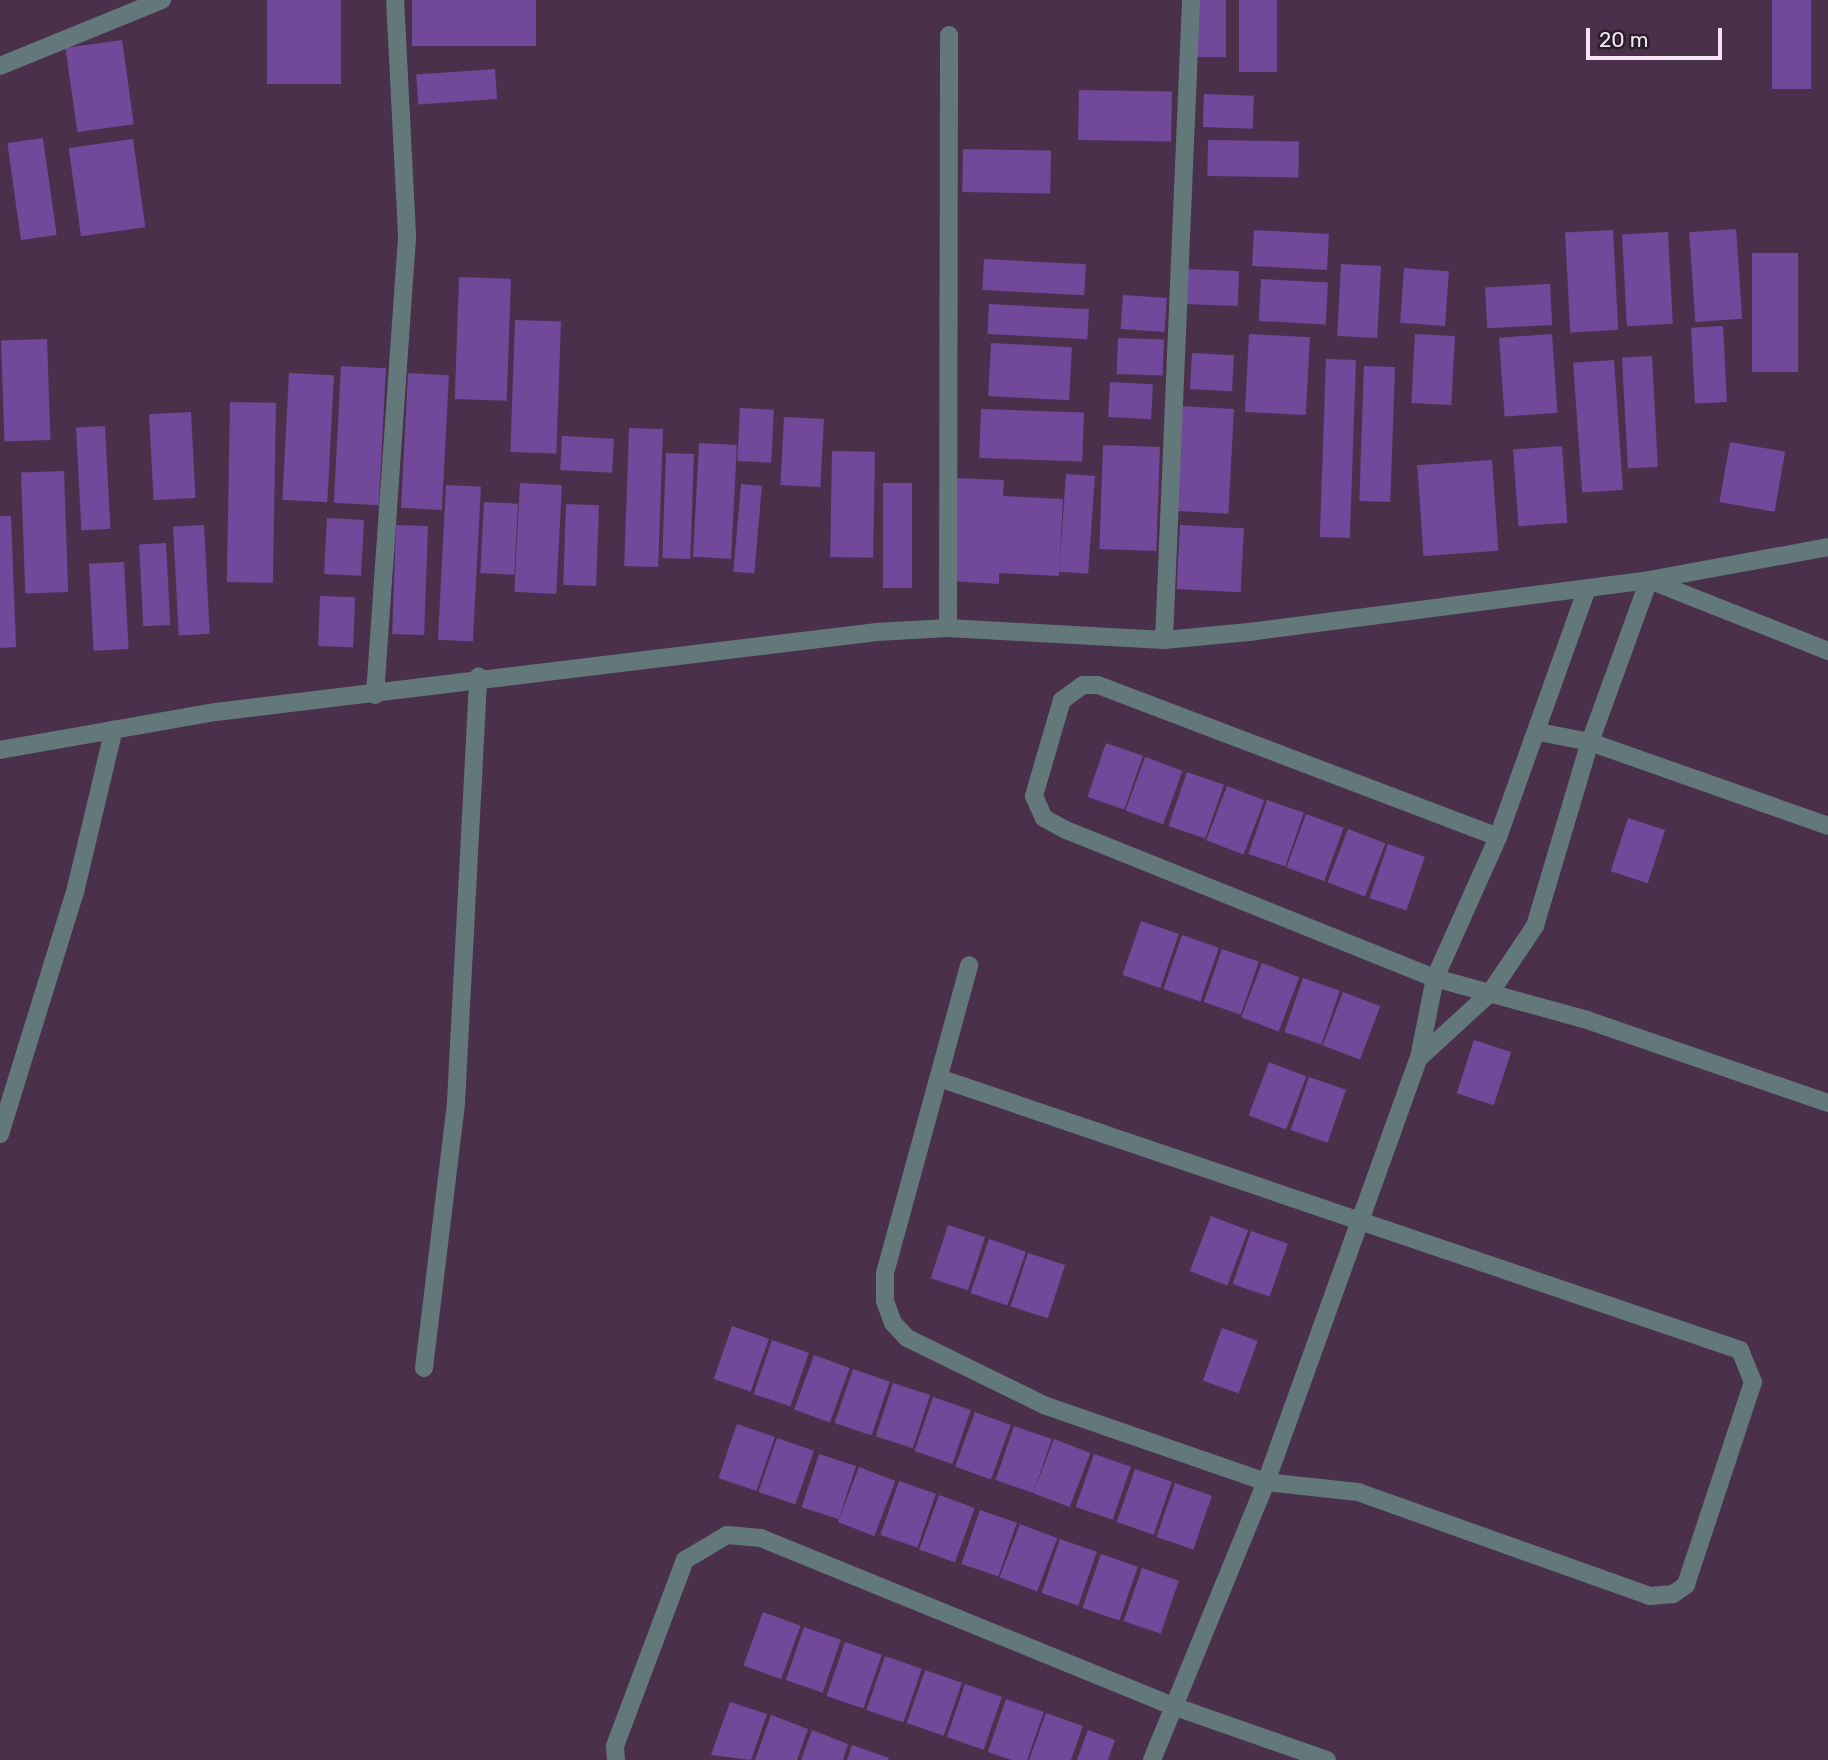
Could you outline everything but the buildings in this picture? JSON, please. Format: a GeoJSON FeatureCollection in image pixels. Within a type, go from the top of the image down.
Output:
{"type":"FeatureCollection","features":[{"type":"Feature","properties":{"kind":"street"},"geometry":{"type":"LineString","coordinates":[[0,66],[162,0]]}},
{"type":"Feature","properties":{"kind":"street"},"geometry":{"type":"LineString","coordinates":[[375,695],[407,235],[395,0]]}},
{"type":"Feature","properties":{"kind":"street"},"geometry":{"type":"LineString","coordinates":[[1164,640],[1191,0]]}},
{"type":"Feature","properties":{"kind":"street"},"geometry":{"type":"LineString","coordinates":[[948,628],[949,35]]}},
{"type":"Feature","properties":{"kind":"street"},"geometry":{"type":"LineString","coordinates":[[0,750],[114,729],[375,695],[478,677],[948,628],[1164,640],[1587,589],[1828,547]]}},
{"type":"Feature","properties":{"kind":"street"},"geometry":{"type":"LineString","coordinates":[[1649,580],[1828,651]]}},
{"type":"Feature","properties":{"kind":"street"},"geometry":{"type":"LineString","coordinates":[[1419,1058],[1490,993],[1535,926],[1590,742],[1649,580]]}},
{"type":"Feature","properties":{"kind":"street"},"geometry":{"type":"LineString","coordinates":[[1152,1760],[1266,1482],[1356,1221],[1419,1058],[1435,978],[1498,837],[1539,732],[1587,589]]}},
{"type":"Feature","properties":{"kind":"street"},"geometry":{"type":"LineString","coordinates":[[424,1368],[456,1102],[478,677]]}},
{"type":"Feature","properties":{"kind":"street"},"geometry":{"type":"LineString","coordinates":[[1498,837],[1113,689],[1083,685],[1062,700],[1034,796],[1044,818],[1435,978],[1587,1020],[1828,1103]]}},
{"type":"Feature","properties":{"kind":"street"},"geometry":{"type":"LineString","coordinates":[[0,1134],[76,888],[114,729]]}},
{"type":"Feature","properties":{"kind":"street"},"geometry":{"type":"LineString","coordinates":[[1539,732],[1590,742],[1828,826]]}},
{"type":"Feature","properties":{"kind":"street"},"geometry":{"type":"LineString","coordinates":[[942,1079],[1740,1350],[1753,1382],[1686,1585],[1673,1594],[1650,1596],[1358,1492],[1266,1482],[1046,1406],[936,1355],[893,1323],[885,1301],[891,1245],[942,1079],[969,965]]}},
{"type":"Feature","properties":{"kind":"street"},"geometry":{"type":"LineString","coordinates":[[617,1760],[615,1746],[685,1560],[727,1535],[761,1538],[1173,1706],[1327,1760]]}}]}
